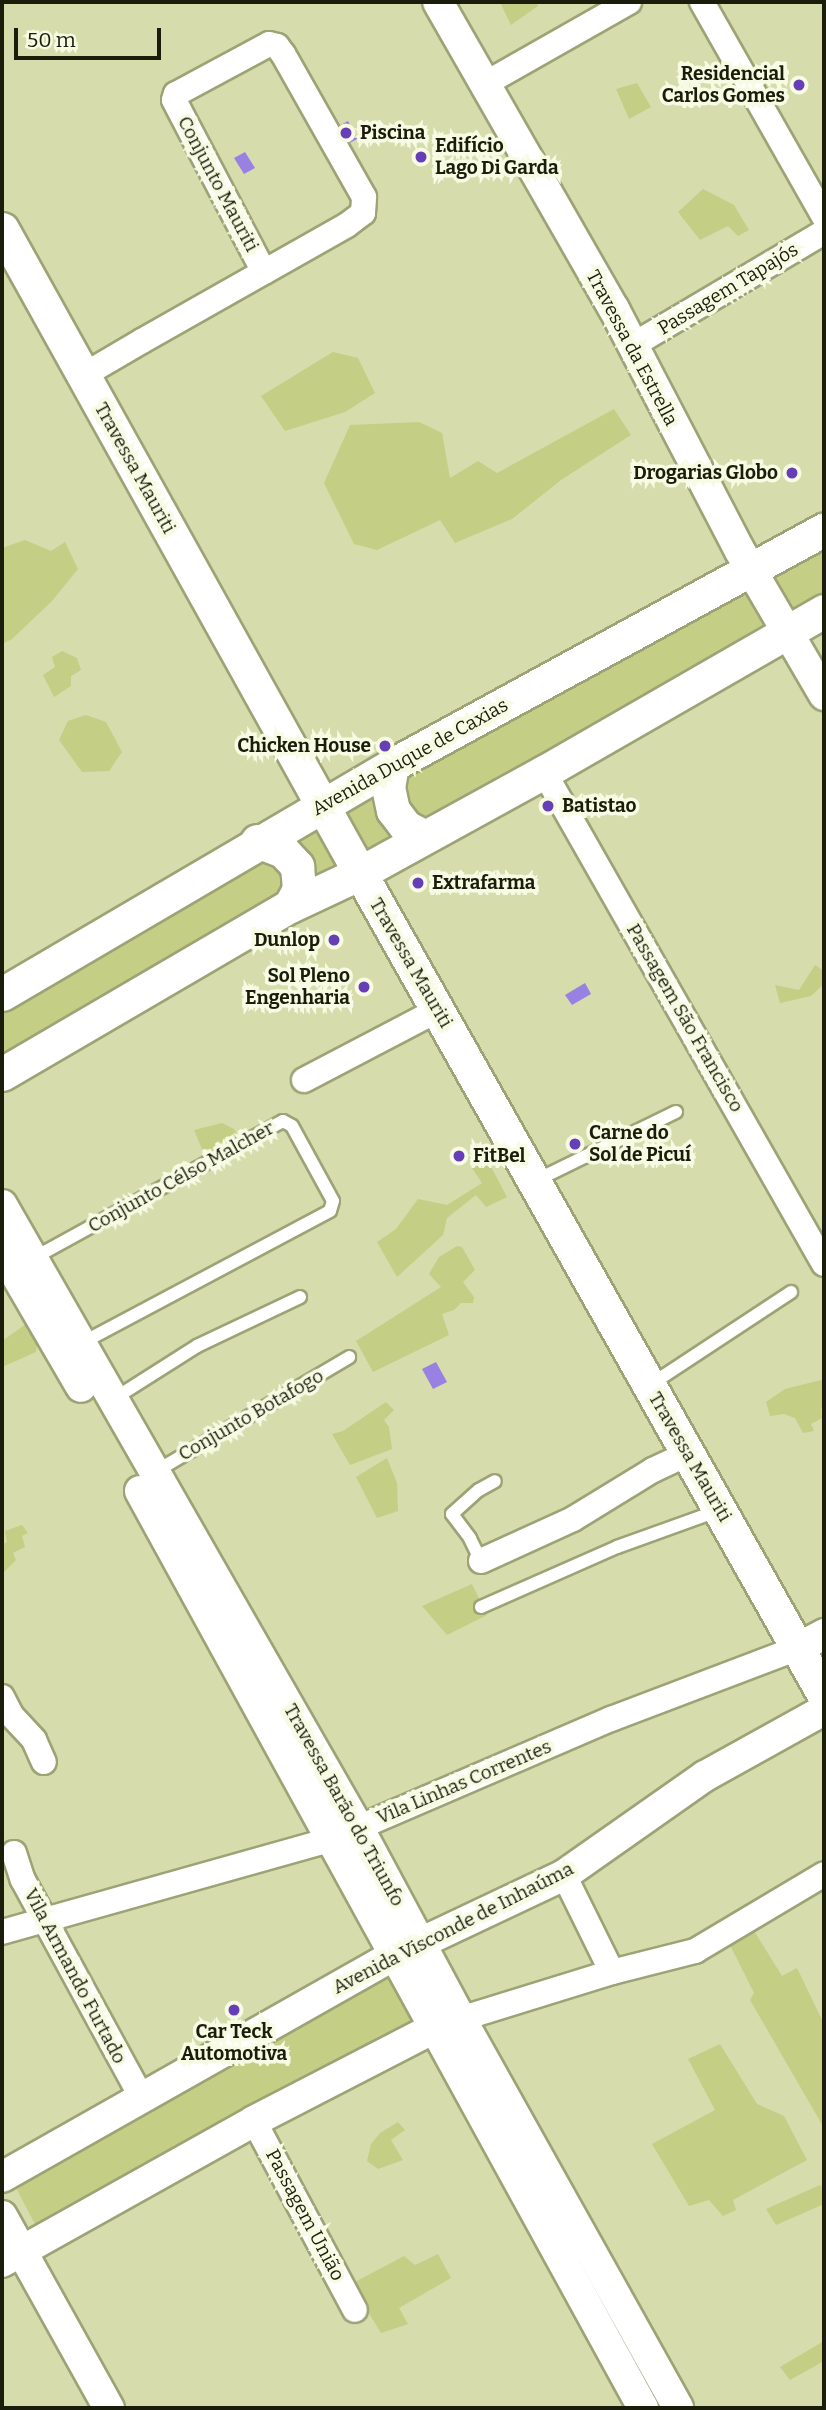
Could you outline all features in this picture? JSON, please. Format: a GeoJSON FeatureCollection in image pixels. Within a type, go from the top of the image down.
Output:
{"type":"FeatureCollection","features":[{"type":"Feature","properties":{"kind":"main road","name":"Travessa Mauriti"},"geometry":{"type":"LineString","coordinates":[[3,236],[688,1454],[816,1672]]}},
{"type":"Feature","properties":{"kind":"main road","name":"Avenida Duque de Caxias"},"geometry":{"type":"LineString","coordinates":[[2,993],[257,841],[824,529]]}},
{"type":"Feature","properties":{"kind":"main road"},"geometry":{"type":"LineString","coordinates":[[2,1074],[290,906],[360,873],[544,772],[824,611]]}},
{"type":"Feature","properties":{"kind":"main road"},"geometry":{"type":"LineString","coordinates":[[392,765],[388,787],[393,810],[406,827],[424,836]]}},
{"type":"Feature","properties":{"kind":"main road"},"geometry":{"type":"LineString","coordinates":[[257,841],[283,851],[297,866],[299,889],[290,906]]}},
{"type":"Feature","properties":{"kind":"street","name":"Travessa da Estrella"},"geometry":{"type":"LineString","coordinates":[[438,2],[632,345],[752,571],[824,695]]}},
{"type":"Feature","properties":{"kind":"street"},"geometry":{"type":"LineString","coordinates":[[483,85],[629,2]]}},
{"type":"Feature","properties":{"kind":"street"},"geometry":{"type":"LineString","coordinates":[[702,2],[824,217]]}},
{"type":"Feature","properties":{"kind":"street","name":"Conjunto Mauriti"},"geometry":{"type":"LineString","coordinates":[[83,375],[347,225],[365,208],[364,197],[283,54],[277,46],[269,44],[176,94],[174,100],[264,272]]}},
{"type":"Feature","properties":{"kind":"street","name":"Passagem Tapajós"},"geometry":{"type":"LineString","coordinates":[[632,345],[824,232]]}},
{"type":"Feature","properties":{"kind":"street","name":"Passagem São Francisco"},"geometry":{"type":"LineString","coordinates":[[544,772],[824,1264]]}},
{"type":"Feature","properties":{"kind":"street"},"geometry":{"type":"LineString","coordinates":[[304,1080],[438,1010]]}},
{"type":"Feature","properties":{"kind":"street","name":"Travessa Barão do Triunfo"},"geometry":{"type":"LineString","coordinates":[[2,1205],[36,1256],[86,1341],[112,1400],[408,1949],[639,2402]]}},
{"type":"Feature","properties":{"kind":"street","name":"Travessa Barão do Triunfo"},"geometry":{"type":"LineString","coordinates":[[2,1251],[145,1462]]}},
{"type":"Feature","properties":{"kind":"street"},"geometry":{"type":"LineString","coordinates":[[481,1561],[573,1519],[653,1470],[688,1454]]}},
{"type":"Feature","properties":{"kind":"street","name":"Vila Linhas Correntes"},"geometry":{"type":"LineString","coordinates":[[2,1932],[255,1863],[345,1833],[611,1719],[816,1672]]}},
{"type":"Feature","properties":{"kind":"street","name":"Avenida Visconde de Inhaúma"},"geometry":{"type":"LineString","coordinates":[[2,2177],[408,1949],[564,1875],[705,1776],[816,1672]]}},
{"type":"Feature","properties":{"kind":"street"},"geometry":{"type":"LineString","coordinates":[[2,1697],[11,1715],[34,1740],[44,1762]]}},
{"type":"Feature","properties":{"kind":"street","name":"Vila Armando Furtado"},"geometry":{"type":"LineString","coordinates":[[14,1853],[23,1880],[142,2098]]}},
{"type":"Feature","properties":{"kind":"street"},"geometry":{"type":"LineString","coordinates":[[12,2257],[254,2121],[446,2023],[612,1972],[695,1951],[824,1874]]}},
{"type":"Feature","properties":{"kind":"street"},"geometry":{"type":"LineString","coordinates":[[564,1875],[612,1972]]}},
{"type":"Feature","properties":{"kind":"street","name":"Travessa Barão do Triunfo"},"geometry":{"type":"LineString","coordinates":[[446,2023],[671,2396]]}},
{"type":"Feature","properties":{"kind":"street","name":"Passagem União"},"geometry":{"type":"LineString","coordinates":[[254,2121],[355,2310]]}},
{"type":"Feature","properties":{"kind":"street"},"geometry":{"type":"LineString","coordinates":[[2,2216],[12,2257],[109,2408]]}},
{"type":"Feature","properties":{"kind":"street"},"geometry":{"type":"LineString","coordinates":[[639,2402],[671,2396]]}},
{"type":"Feature","properties":{"kind":"lane"},"geometry":{"type":"LineString","coordinates":[[534,1181],[676,1112]]}},
{"type":"Feature","properties":{"kind":"lane","name":"Conjunto Célso Malcher"},"geometry":{"type":"LineString","coordinates":[[36,1256],[283,1121],[292,1126],[333,1202],[330,1211],[86,1341]]}},
{"type":"Feature","properties":{"kind":"lane"},"geometry":{"type":"LineString","coordinates":[[650,1385],[791,1292]]}},
{"type":"Feature","properties":{"kind":"lane"},"geometry":{"type":"LineString","coordinates":[[112,1400],[197,1346],[300,1297]]}},
{"type":"Feature","properties":{"kind":"lane","name":"Conjunto Botafogo"},"geometry":{"type":"LineString","coordinates":[[145,1462],[349,1357]]}},
{"type":"Feature","properties":{"kind":"lane"},"geometry":{"type":"LineString","coordinates":[[481,1561],[470,1538],[452,1514],[479,1490],[495,1482]]}},
{"type":"Feature","properties":{"kind":"lane"},"geometry":{"type":"LineString","coordinates":[[481,1607],[617,1547],[720,1510]]}},
{"type":"Feature","properties":{"kind":"green space"},"geometry":{"type":"Polygon","coordinates":[[[500,2],[535,2],[538,6],[511,25],[500,2]]]}},
{"type":"Feature","properties":{"kind":"green space"},"geometry":{"type":"Polygon","coordinates":[[[637,83],[651,107],[629,119],[616,89],[637,83]]]}},
{"type":"Feature","properties":{"kind":"green space"},"geometry":{"type":"Polygon","coordinates":[[[703,189],[734,205],[749,230],[738,236],[728,226],[700,240],[678,212],[703,189]]]}},
{"type":"Feature","properties":{"kind":"green space"},"geometry":{"type":"Polygon","coordinates":[[[333,352],[358,358],[375,393],[345,412],[285,431],[261,396],[333,352]]]}},
{"type":"Feature","properties":{"kind":"green space"},"geometry":{"type":"Polygon","coordinates":[[[614,409],[631,435],[561,480],[512,519],[455,543],[440,520],[377,550],[354,544],[324,483],[350,425],[419,422],[442,433],[450,478],[478,461],[497,473],[614,409]]]}},
{"type":"Feature","properties":{"kind":"green space"},"geometry":{"type":"Polygon","coordinates":[[[25,540],[51,551],[65,542],[78,569],[52,601],[12,639],[2,644],[2,548],[25,540]]]}},
{"type":"Feature","properties":{"kind":"green space"},"geometry":{"type":"Polygon","coordinates":[[[824,540],[824,601],[2,1062],[2,1008],[322,822],[824,540]]]}},
{"type":"Feature","properties":{"kind":"green space"},"geometry":{"type":"Polygon","coordinates":[[[62,651],[77,658],[81,670],[71,676],[71,686],[54,697],[43,675],[55,667],[52,657],[62,651]]]}},
{"type":"Feature","properties":{"kind":"green space"},"geometry":{"type":"Polygon","coordinates":[[[86,715],[106,722],[122,752],[109,771],[82,772],[59,740],[68,721],[86,715]]]}},
{"type":"Feature","properties":{"kind":"green space"},"geometry":{"type":"Polygon","coordinates":[[[815,965],[824,971],[824,984],[811,996],[780,1003],[775,985],[799,990],[815,965]]]}},
{"type":"Feature","properties":{"kind":"green space"},"geometry":{"type":"Polygon","coordinates":[[[222,1123],[234,1129],[240,1139],[225,1149],[202,1149],[194,1130],[222,1123]]]}},
{"type":"Feature","properties":{"kind":"green space"},"geometry":{"type":"Polygon","coordinates":[[[488,1161],[507,1197],[486,1207],[476,1195],[447,1218],[443,1235],[397,1277],[377,1242],[396,1229],[418,1199],[447,1205],[482,1183],[472,1168],[488,1161]]]}},
{"type":"Feature","properties":{"kind":"green space"},"geometry":{"type":"Polygon","coordinates":[[[457,1246],[462,1247],[475,1270],[463,1282],[474,1297],[473,1303],[461,1303],[454,1310],[442,1314],[449,1335],[373,1372],[356,1341],[441,1287],[429,1274],[439,1257],[457,1246]]]}},
{"type":"Feature","properties":{"kind":"green space"},"geometry":{"type":"Polygon","coordinates":[[[29,1322],[39,1330],[36,1352],[2,1367],[2,1341],[29,1322]]]}},
{"type":"Feature","properties":{"kind":"green space"},"geometry":{"type":"Polygon","coordinates":[[[821,1380],[824,1382],[824,1407],[821,1409],[822,1418],[811,1424],[814,1431],[803,1433],[795,1418],[784,1414],[770,1416],[766,1402],[785,1389],[821,1380]]]}},
{"type":"Feature","properties":{"kind":"green space"},"geometry":{"type":"Polygon","coordinates":[[[386,1402],[394,1410],[384,1420],[389,1427],[392,1449],[350,1465],[332,1434],[343,1431],[386,1402]]]}},
{"type":"Feature","properties":{"kind":"green space"},"geometry":{"type":"Polygon","coordinates":[[[387,1458],[397,1483],[398,1511],[377,1518],[356,1477],[387,1458]]]}},
{"type":"Feature","properties":{"kind":"green space"},"geometry":{"type":"Polygon","coordinates":[[[22,1525],[28,1533],[22,1536],[25,1547],[13,1553],[16,1560],[2,1574],[2,1545],[7,1542],[5,1531],[22,1525]]]}},
{"type":"Feature","properties":{"kind":"green space"},"geometry":{"type":"Polygon","coordinates":[[[472,1584],[487,1615],[447,1635],[422,1606],[472,1584]]]}},
{"type":"Feature","properties":{"kind":"green space"},"geometry":{"type":"Polygon","coordinates":[[[751,1926],[782,1976],[797,1968],[824,2024],[824,2128],[750,2000],[754,1993],[727,1939],[751,1926]]]}},
{"type":"Feature","properties":{"kind":"green space"},"geometry":{"type":"Polygon","coordinates":[[[396,1969],[429,2022],[39,2232],[14,2184],[396,1969]]]}},
{"type":"Feature","properties":{"kind":"green space"},"geometry":{"type":"Polygon","coordinates":[[[720,2044],[757,2104],[784,2116],[807,2160],[733,2200],[736,2210],[723,2216],[709,2200],[689,2206],[652,2144],[715,2110],[688,2059],[720,2044]]]}},
{"type":"Feature","properties":{"kind":"green space"},"geometry":{"type":"Polygon","coordinates":[[[398,2122],[405,2130],[391,2140],[403,2160],[378,2169],[367,2161],[371,2144],[380,2133],[398,2122]]]}},
{"type":"Feature","properties":{"kind":"green space"},"geometry":{"type":"Polygon","coordinates":[[[820,2185],[824,2190],[824,2204],[776,2225],[766,2209],[820,2185]]]}},
{"type":"Feature","properties":{"kind":"green space"},"geometry":{"type":"Polygon","coordinates":[[[438,2254],[451,2278],[399,2308],[408,2324],[381,2333],[354,2289],[355,2282],[404,2256],[415,2265],[438,2254]]]}},
{"type":"Feature","properties":{"kind":"green space"},"geometry":{"type":"Polygon","coordinates":[[[824,2341],[824,2361],[790,2380],[780,2367],[824,2341]]]}},
{"type":"Feature","properties":{"kind":"shaded area","name":"Piscina"},"geometry":{"type":"Polygon","coordinates":[[[348,121],[357,139],[346,145],[335,128],[348,121]]]}},
{"type":"Feature","properties":{"kind":"shaded area"},"geometry":{"type":"Polygon","coordinates":[[[245,152],[255,168],[244,174],[234,158],[245,152]]]}},
{"type":"Feature","properties":{"kind":"shaded area"},"geometry":{"type":"Polygon","coordinates":[[[585,983],[591,994],[572,1005],[565,995],[585,983]]]}},
{"type":"Feature","properties":{"kind":"shaded area"},"geometry":{"type":"Polygon","coordinates":[[[436,1362],[447,1382],[433,1389],[422,1369],[436,1362]]]}},
{"type":"Feature","properties":{"kind":"place","name":"Residencial Carlos Gomes"},"geometry":{"type":"Point","coordinates":[799,85]}},
{"type":"Feature","properties":{"kind":"place","name":"Piscina"},"geometry":{"type":"Point","coordinates":[346,133]}},
{"type":"Feature","properties":{"kind":"place","name":"Edifício Lago Di Garda"},"geometry":{"type":"Point","coordinates":[421,157]}},
{"type":"Feature","properties":{"kind":"place","name":"Drogarias Globo"},"geometry":{"type":"Point","coordinates":[792,473]}},
{"type":"Feature","properties":{"kind":"place","name":"Chicken House"},"geometry":{"type":"Point","coordinates":[385,746]}},
{"type":"Feature","properties":{"kind":"place","name":"Batistao"},"geometry":{"type":"Point","coordinates":[548,806]}},
{"type":"Feature","properties":{"kind":"place","name":"Extrafarma"},"geometry":{"type":"Point","coordinates":[418,883]}},
{"type":"Feature","properties":{"kind":"place","name":"Dunlop"},"geometry":{"type":"Point","coordinates":[334,940]}},
{"type":"Feature","properties":{"kind":"place","name":"Sol Pleno Engenharia"},"geometry":{"type":"Point","coordinates":[364,987]}},
{"type":"Feature","properties":{"kind":"place","name":"Carne do Sol de Picuí"},"geometry":{"type":"Point","coordinates":[575,1144]}},
{"type":"Feature","properties":{"kind":"place","name":"FitBel"},"geometry":{"type":"Point","coordinates":[459,1156]}},
{"type":"Feature","properties":{"kind":"place","name":"Car Teck Automotiva"},"geometry":{"type":"Point","coordinates":[234,2010]}}]}
